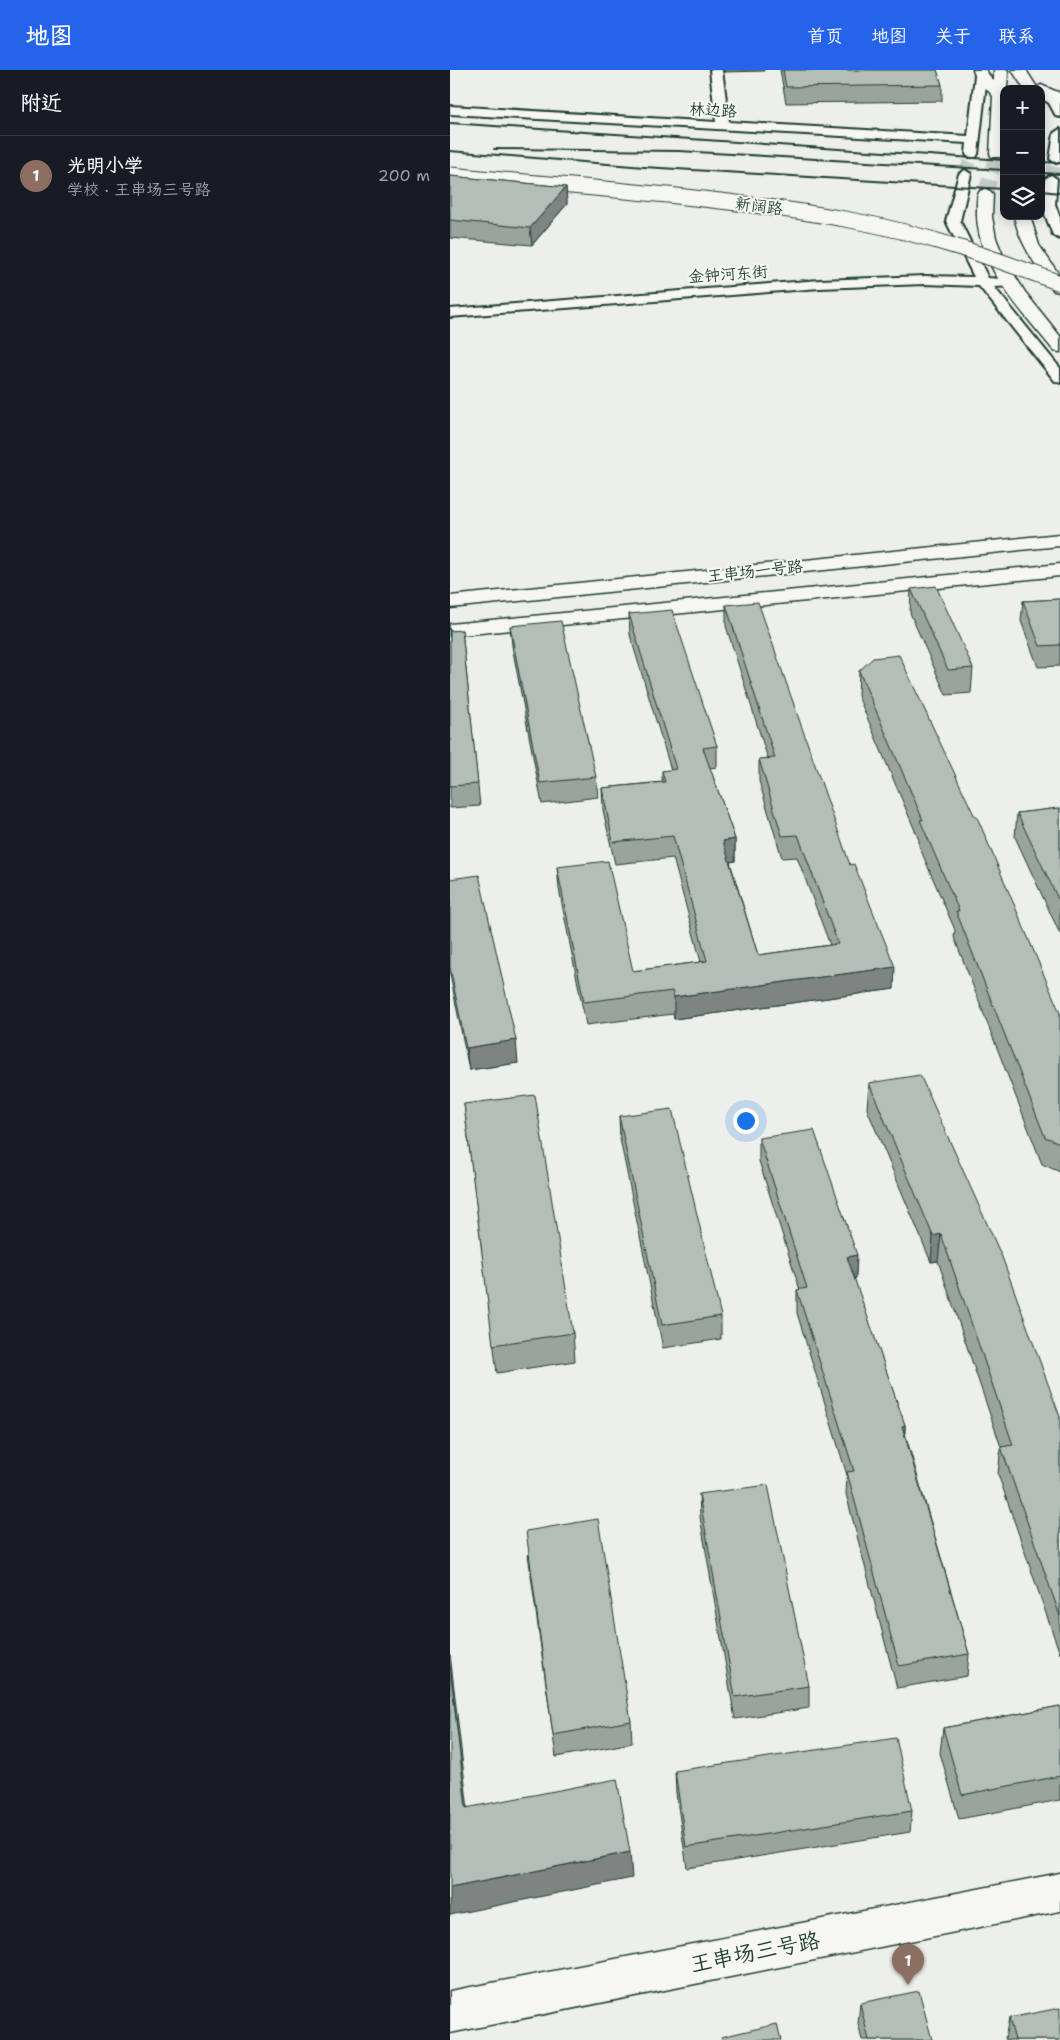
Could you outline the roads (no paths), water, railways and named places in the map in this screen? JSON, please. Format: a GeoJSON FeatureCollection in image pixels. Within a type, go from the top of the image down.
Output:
{"type":"FeatureCollection","features":[{"type":"Feature","properties":{"kind":"main road"},"geometry":{"type":"LineString","coordinates":[[1001,85],[1002,71]]}},
{"type":"Feature","properties":{"kind":"main road"},"geometry":{"type":"LineString","coordinates":[[1019,71],[1032,85]]}},
{"type":"Feature","properties":{"kind":"main road"},"geometry":{"type":"LineString","coordinates":[[1036,71],[1036,85]]}},
{"type":"Feature","properties":{"kind":"main road"},"geometry":{"type":"LineString","coordinates":[[980,72],[1000,96],[997,154]]}},
{"type":"Feature","properties":{"kind":"main road"},"geometry":{"type":"LineString","coordinates":[[1045,92],[1060,98]]}},
{"type":"Feature","properties":{"kind":"main road","name":"新阔路"},"geometry":{"type":"LineString","coordinates":[[450,163],[739,190],[809,200],[912,220],[1010,247],[1060,265]]}},
{"type":"Feature","properties":{"kind":"main road","name":"新阔路"},"geometry":{"type":"LineString","coordinates":[[450,174],[738,203],[850,220],[924,237],[1012,265],[1060,283]]}},
{"type":"Feature","properties":{"kind":"main road"},"geometry":{"type":"LineString","coordinates":[[985,194],[984,207],[989,246],[1009,283],[1060,347]]}},
{"type":"Feature","properties":{"kind":"main road"},"geometry":{"type":"LineString","coordinates":[[1023,220],[1026,236],[1033,250],[1060,287]]}},
{"type":"Feature","properties":{"kind":"main road","name":"王串场一号路"},"geometry":{"type":"LineString","coordinates":[[450,602],[1060,540]]}},
{"type":"Feature","properties":{"kind":"main road","name":"王串场一号路"},"geometry":{"type":"LineString","coordinates":[[450,630],[1060,570]]}},
{"type":"Feature","properties":{"kind":"main road","name":"王串场三号路"},"geometry":{"type":"LineString","coordinates":[[450,2012],[1060,1892]]}},
{"type":"Feature","properties":{"kind":"street"},"geometry":{"type":"LineString","coordinates":[[716,70],[723,127]]}},
{"type":"Feature","properties":{"kind":"street"},"geometry":{"type":"LineString","coordinates":[[972,154],[975,140],[976,100],[980,72]]}},
{"type":"Feature","properties":{"kind":"street"},"geometry":{"type":"LineString","coordinates":[[1045,95],[1054,101],[1060,113]]}},
{"type":"Feature","properties":{"kind":"street","name":"林边路"},"geometry":{"type":"LineString","coordinates":[[450,110],[975,140]]}},
{"type":"Feature","properties":{"kind":"street"},"geometry":{"type":"LineString","coordinates":[[1056,158],[1060,133]]}},
{"type":"Feature","properties":{"kind":"street"},"geometry":{"type":"LineString","coordinates":[[966,174],[953,221],[983,282],[1060,378]]}},
{"type":"Feature","properties":{"kind":"street"},"geometry":{"type":"LineString","coordinates":[[1051,179],[1048,204],[1060,235]]}},
{"type":"Feature","properties":{"kind":"street","name":"金钟河东街"},"geometry":{"type":"LineString","coordinates":[[450,313],[820,284],[925,280],[1009,283]]}},
{"type":"Feature","properties":{"kind":"tunnel"},"geometry":{"type":"LineString","coordinates":[[965,174],[972,154]]}},
{"type":"Feature","properties":{"kind":"tunnel"},"geometry":{"type":"LineString","coordinates":[[985,194],[997,154]]}},
{"type":"Feature","properties":{"kind":"tunnel"},"geometry":{"type":"LineString","coordinates":[[1051,179],[1056,159]]}},
{"type":"Feature","properties":{"kind":"railway"},"geometry":{"type":"LineString","coordinates":[[450,123],[1000,160]]}},
{"type":"Feature","properties":{"kind":"railway"},"geometry":{"type":"LineString","coordinates":[[494,149],[679,151],[1000,170]]}},
{"type":"Feature","properties":{"kind":"railway"},"geometry":{"type":"LineString","coordinates":[[450,151],[644,167],[1000,189]]}},
{"type":"Feature","properties":{"kind":"railway"},"geometry":{"type":"LineString","coordinates":[[1045,162],[1060,163]]}},
{"type":"Feature","properties":{"kind":"railway"},"geometry":{"type":"LineString","coordinates":[[1045,173],[1060,174]]}},
{"type":"Feature","properties":{"kind":"railway"},"geometry":{"type":"LineString","coordinates":[[1045,191],[1060,193]]}},
{"type":"Feature","properties":{"kind":"place","name":"光明小学"},"geometry":{"type":"Point","coordinates":[908,1985]}}]}
